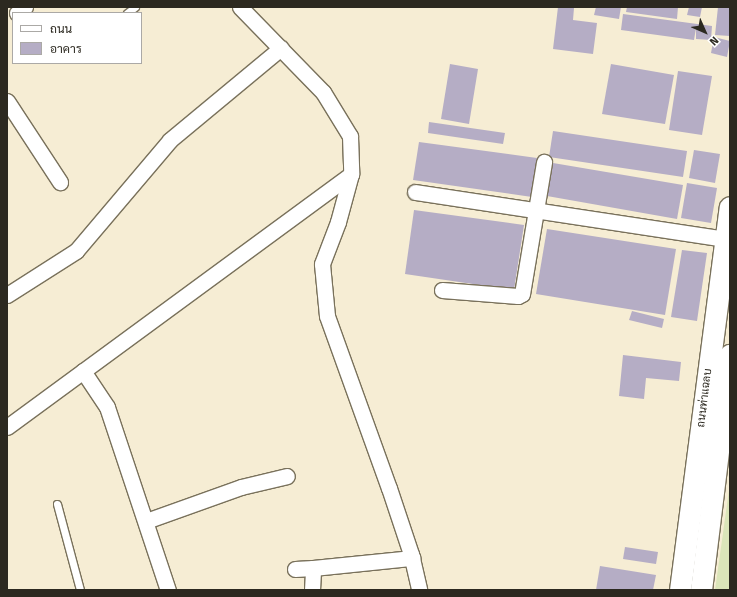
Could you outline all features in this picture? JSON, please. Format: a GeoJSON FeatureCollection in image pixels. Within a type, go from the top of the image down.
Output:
{"type":"FeatureCollection","features":[{"type":"Feature","properties":{"kind":"main road","name":"ถนนท่าแฉลบ"},"geometry":{"type":"LineString","coordinates":[[680,590],[723,318],[726,239],[730,207]]}},
{"type":"Feature","properties":{"kind":"main road","name":"ถนนท่าแฉลบ"},"geometry":{"type":"LineString","coordinates":[[701,590],[730,355]]}},
{"type":"Feature","properties":{"kind":"street"},"geometry":{"type":"LineString","coordinates":[[240,7],[323,92],[350,136],[351,174],[338,222],[322,264],[327,316],[412,558],[419,590]]}},
{"type":"Feature","properties":{"kind":"street"},"geometry":{"type":"LineString","coordinates":[[7,295],[76,251],[170,140],[281,48]]}},
{"type":"Feature","properties":{"kind":"street"},"geometry":{"type":"LineString","coordinates":[[7,102],[60,182]]}},
{"type":"Feature","properties":{"kind":"street"},"geometry":{"type":"LineString","coordinates":[[442,290],[521,295],[544,162]]}},
{"type":"Feature","properties":{"kind":"street"},"geometry":{"type":"LineString","coordinates":[[7,427],[351,174]]}},
{"type":"Feature","properties":{"kind":"street"},"geometry":{"type":"LineString","coordinates":[[415,192],[726,239]]}},
{"type":"Feature","properties":{"kind":"street"},"geometry":{"type":"LineString","coordinates":[[84,371],[107,407],[168,590]]}},
{"type":"Feature","properties":{"kind":"street"},"geometry":{"type":"LineString","coordinates":[[146,521],[241,487],[287,476]]}},
{"type":"Feature","properties":{"kind":"street"},"geometry":{"type":"LineString","coordinates":[[295,569],[412,558]]}},
{"type":"Feature","properties":{"kind":"street"},"geometry":{"type":"LineString","coordinates":[[312,590],[313,568]]}},
{"type":"Feature","properties":{"kind":"lane"},"geometry":{"type":"LineString","coordinates":[[57,504],[80,590]]}},
{"type":"Feature","properties":{"kind":"green space"},"geometry":{"type":"Polygon","coordinates":[[[730,483],[730,590],[715,590],[730,483]]]}},
{"type":"Feature","properties":{"kind":"building"},"geometry":{"type":"Polygon","coordinates":[[[558,7],[574,8],[573,20],[597,23],[593,54],[553,49],[558,7]]]}},
{"type":"Feature","properties":{"kind":"building"},"geometry":{"type":"Polygon","coordinates":[[[596,7],[621,7],[619,19],[594,15],[596,7]]]}},
{"type":"Feature","properties":{"kind":"building"},"geometry":{"type":"Polygon","coordinates":[[[627,7],[678,7],[677,19],[626,12],[627,7]]]}},
{"type":"Feature","properties":{"kind":"building"},"geometry":{"type":"Polygon","coordinates":[[[689,7],[702,7],[700,17],[687,15],[689,7]]]}},
{"type":"Feature","properties":{"kind":"building"},"geometry":{"type":"Polygon","coordinates":[[[718,7],[730,7],[730,36],[715,35],[718,7]]]}},
{"type":"Feature","properties":{"kind":"building"},"geometry":{"type":"Polygon","coordinates":[[[623,14],[712,26],[711,40],[696,39],[696,28],[694,40],[621,30],[623,14]]]}},
{"type":"Feature","properties":{"kind":"building"},"geometry":{"type":"Polygon","coordinates":[[[714,37],[730,41],[727,57],[711,53],[714,37]]]}},
{"type":"Feature","properties":{"kind":"building"},"geometry":{"type":"Polygon","coordinates":[[[450,64],[478,69],[469,124],[441,119],[450,64]]]}},
{"type":"Feature","properties":{"kind":"building"},"geometry":{"type":"Polygon","coordinates":[[[611,64],[674,75],[665,124],[602,114],[611,64]]]}},
{"type":"Feature","properties":{"kind":"building"},"geometry":{"type":"Polygon","coordinates":[[[678,71],[712,76],[702,135],[669,130],[678,71]]]}},
{"type":"Feature","properties":{"kind":"building"},"geometry":{"type":"Polygon","coordinates":[[[429,122],[505,133],[503,144],[428,133],[429,122]]]}},
{"type":"Feature","properties":{"kind":"building"},"geometry":{"type":"Polygon","coordinates":[[[553,131],[687,151],[683,177],[549,157],[553,131]]]}},
{"type":"Feature","properties":{"kind":"building"},"geometry":{"type":"Polygon","coordinates":[[[419,142],[537,158],[532,197],[413,180],[419,142]]]}},
{"type":"Feature","properties":{"kind":"building"},"geometry":{"type":"Polygon","coordinates":[[[694,150],[720,154],[715,183],[689,178],[694,150]]]}},
{"type":"Feature","properties":{"kind":"building"},"geometry":{"type":"Polygon","coordinates":[[[553,163],[683,185],[677,219],[547,196],[553,163]]]}},
{"type":"Feature","properties":{"kind":"building"},"geometry":{"type":"Polygon","coordinates":[[[687,183],[717,188],[711,223],[681,218],[687,183]]]}},
{"type":"Feature","properties":{"kind":"building"},"geometry":{"type":"Polygon","coordinates":[[[414,210],[524,225],[514,290],[405,274],[414,210]]]}},
{"type":"Feature","properties":{"kind":"building"},"geometry":{"type":"Polygon","coordinates":[[[547,229],[676,249],[665,315],[536,294],[547,229]]]}},
{"type":"Feature","properties":{"kind":"building"},"geometry":{"type":"Polygon","coordinates":[[[682,250],[707,253],[697,321],[671,317],[682,250]]]}},
{"type":"Feature","properties":{"kind":"building"},"geometry":{"type":"Polygon","coordinates":[[[632,311],[664,319],[662,328],[629,320],[632,311]]]}},
{"type":"Feature","properties":{"kind":"building"},"geometry":{"type":"Polygon","coordinates":[[[623,355],[681,362],[679,381],[646,378],[644,399],[619,396],[623,355]]]}},
{"type":"Feature","properties":{"kind":"building"},"geometry":{"type":"Polygon","coordinates":[[[625,547],[658,552],[656,564],[623,559],[625,547]]]}},
{"type":"Feature","properties":{"kind":"building"},"geometry":{"type":"Polygon","coordinates":[[[600,566],[656,575],[653,590],[596,590],[600,566]]]}}]}
